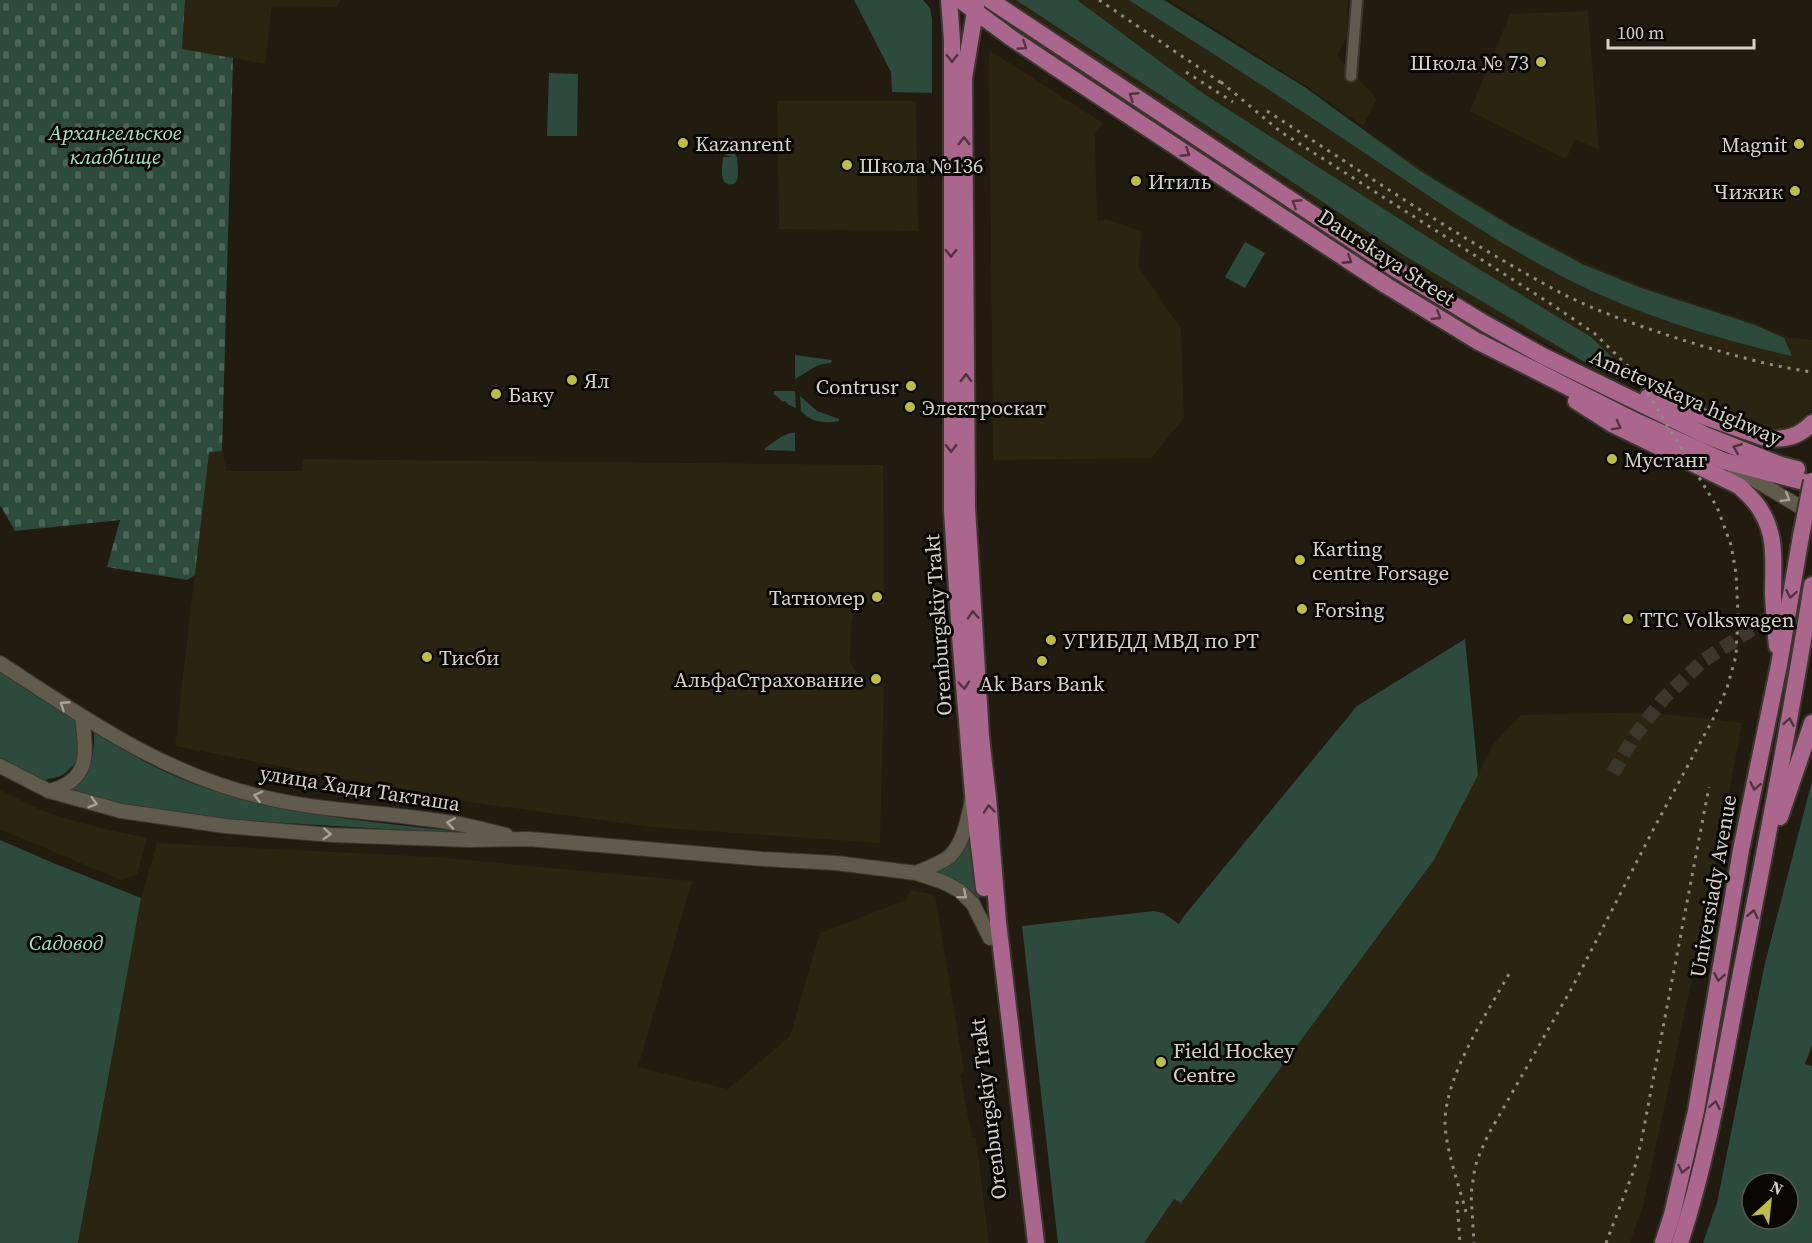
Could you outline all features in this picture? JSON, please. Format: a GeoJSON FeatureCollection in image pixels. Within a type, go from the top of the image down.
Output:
{"type":"FeatureCollection","features":[{"type":"Feature","properties":{"kind":"main road","name":"Orenburgskiy Trakt"},"geometry":{"type":"LineString","coordinates":[[950,0],[952,40],[952,511],[973,794],[1027,1243]]}},
{"type":"Feature","properties":{"kind":"main road","name":"Daurskaya Street"},"geometry":{"type":"LineString","coordinates":[[960,0],[973,4],[1019,43],[1387,286],[1477,341],[1539,363]]}},
{"type":"Feature","properties":{"kind":"main road","name":"Daurskaya Street"},"geometry":{"type":"LineString","coordinates":[[990,0],[1397,270],[1484,323],[1539,363],[1629,418],[1724,461]]}},
{"type":"Feature","properties":{"kind":"main road","name":"Orenburgskiy Trakt"},"geometry":{"type":"LineString","coordinates":[[973,4],[964,78],[969,562],[981,736],[998,922],[1036,1243]]}},
{"type":"Feature","properties":{"kind":"main road"},"geometry":{"type":"LineString","coordinates":[[1539,363],[1651,398],[1768,439],[1794,437],[1812,423]]}},
{"type":"Feature","properties":{"kind":"main road"},"geometry":{"type":"LineString","coordinates":[[1539,363],[1559,391],[1612,424],[1698,468],[1739,486],[1752,498],[1769,525],[1773,542],[1775,627],[1779,665]]}},
{"type":"Feature","properties":{"kind":"main road","name":"Ametevskaya highway"},"geometry":{"type":"LineString","coordinates":[[1539,363],[1705,435],[1781,465],[1812,473]]}},
{"type":"Feature","properties":{"kind":"main road","name":"Ametevskaya highway"},"geometry":{"type":"LineString","coordinates":[[1724,461],[1812,483]]}},
{"type":"Feature","properties":{"kind":"main road","name":"Universiady Avenue"},"geometry":{"type":"LineString","coordinates":[[1663,1243],[1672,1215],[1696,1112],[1741,850],[1779,665],[1812,483]]}},
{"type":"Feature","properties":{"kind":"main road"},"geometry":{"type":"LineString","coordinates":[[1680,1243],[1688,1220],[1713,1115],[1790,721],[1812,585]]}},
{"type":"Feature","properties":{"kind":"main road"},"geometry":{"type":"LineString","coordinates":[[1762,866],[1812,723]]}},
{"type":"Feature","properties":{"kind":"street"},"geometry":{"type":"LineString","coordinates":[[1351,76],[1357,0]]}},
{"type":"Feature","properties":{"kind":"street","name":"Daurskaya Street"},"geometry":{"type":"LineString","coordinates":[[1724,461],[1812,514]]}},
{"type":"Feature","properties":{"kind":"street","name":"улица Хади Такташа"},"geometry":{"type":"LineString","coordinates":[[0,663],[82,717],[173,767],[207,781],[263,798],[453,823],[529,839]]}},
{"type":"Feature","properties":{"kind":"street"},"geometry":{"type":"LineString","coordinates":[[50,791],[67,785],[82,768],[86,754],[82,717]]}},
{"type":"Feature","properties":{"kind":"street","name":"улица Хади Такташа"},"geometry":{"type":"LineString","coordinates":[[0,766],[50,791],[122,811],[225,826],[332,835],[470,840],[529,839],[836,863],[916,873],[943,882],[960,891],[973,904],[990,938]]}},
{"type":"Feature","properties":{"kind":"street"},"geometry":{"type":"LineString","coordinates":[[916,873],[939,863],[950,855],[960,842],[973,794]]}},
{"type":"Feature","properties":{"kind":"shaded area"},"geometry":{"type":"Polygon","coordinates":[[[185,0],[340,0],[337,7],[272,6],[265,64],[182,49],[185,0]]]}},
{"type":"Feature","properties":{"kind":"shaded area"},"geometry":{"type":"Polygon","coordinates":[[[1007,0],[1162,0],[1362,128],[1423,170],[1511,224],[1581,261],[1644,287],[1755,323],[1786,337],[1812,340],[1812,408],[1795,425],[1776,432],[1766,432],[1690,402],[1599,372],[1436,281],[1011,6],[1007,0]]]}},
{"type":"Feature","properties":{"kind":"shaded area"},"geometry":{"type":"Polygon","coordinates":[[[1169,0],[1348,0],[1347,37],[1337,56],[1377,99],[1363,126],[1309,88],[1169,0]]]}},
{"type":"Feature","properties":{"kind":"shaded area","name":"Школа № 73"},"geometry":{"type":"Polygon","coordinates":[[[1588,11],[1599,150],[1576,139],[1566,159],[1470,111],[1510,14],[1588,11]]]}},
{"type":"Feature","properties":{"kind":"shaded area"},"geometry":{"type":"Polygon","coordinates":[[[989,50],[1103,123],[1095,134],[1097,221],[1107,219],[1142,232],[1138,266],[1181,329],[1184,418],[1151,458],[993,460],[989,50]]]}},
{"type":"Feature","properties":{"kind":"shaded area","name":"Школа №136"},"geometry":{"type":"Polygon","coordinates":[[[777,101],[916,101],[918,231],[779,229],[777,101]]]}},
{"type":"Feature","properties":{"kind":"shaded area"},"geometry":{"type":"Polygon","coordinates":[[[209,451],[222,451],[227,471],[302,471],[303,459],[883,465],[884,604],[865,604],[854,615],[851,623],[850,660],[858,673],[869,679],[884,679],[880,843],[651,827],[447,799],[175,746],[209,451]]]}},
{"type":"Feature","properties":{"kind":"shaded area"},"geometry":{"type":"Polygon","coordinates":[[[1647,712],[1742,723],[1709,901],[1643,1206],[1630,1243],[1144,1243],[1174,1198],[1181,1203],[1434,860],[1494,743],[1521,715],[1647,712]]]}},
{"type":"Feature","properties":{"kind":"shaded area"},"geometry":{"type":"Polygon","coordinates":[[[0,790],[43,811],[67,819],[147,838],[137,874],[121,880],[0,829],[0,790]]]}},
{"type":"Feature","properties":{"kind":"shaded area"},"geometry":{"type":"Polygon","coordinates":[[[157,843],[434,857],[692,881],[638,1067],[728,1089],[790,1036],[820,933],[906,900],[911,890],[935,895],[964,1070],[960,1075],[972,1137],[976,1138],[989,1243],[78,1243],[141,898],[157,843]]]}},
{"type":"Feature","properties":{"kind":"green space","name":"Архангельское кладбище"},"geometry":{"type":"Polygon","coordinates":[[[0,0],[185,0],[182,49],[233,58],[222,451],[209,452],[195,575],[187,580],[107,567],[120,520],[15,531],[0,505],[0,0]]]}},
{"type":"Feature","properties":{"kind":"green space"},"geometry":{"type":"Polygon","coordinates":[[[854,0],[923,0],[930,8],[932,93],[892,92],[891,72],[854,0]]]}},
{"type":"Feature","properties":{"kind":"green space"},"geometry":{"type":"Polygon","coordinates":[[[1016,0],[1077,0],[1204,94],[1459,257],[1591,337],[1617,362],[1600,371],[1405,256],[1016,0]]]}},
{"type":"Feature","properties":{"kind":"green space"},"geometry":{"type":"Polygon","coordinates":[[[1129,0],[1164,0],[1306,88],[1420,171],[1511,226],[1582,264],[1641,288],[1755,325],[1784,338],[1792,356],[1707,334],[1650,315],[1595,293],[1539,264],[1452,211],[1129,0]]]}},
{"type":"Feature","properties":{"kind":"green space"},"geometry":{"type":"Polygon","coordinates":[[[549,73],[578,74],[577,136],[547,136],[549,73]]]}},
{"type":"Feature","properties":{"kind":"green space"},"geometry":{"type":"Polygon","coordinates":[[[728,137],[734,138],[738,146],[735,155],[738,176],[733,184],[727,184],[724,181],[722,173],[723,157],[732,157],[725,155],[723,151],[724,141],[728,137]]]}},
{"type":"Feature","properties":{"kind":"green space"},"geometry":{"type":"Polygon","coordinates":[[[1245,242],[1265,253],[1245,288],[1225,277],[1245,242]]]}},
{"type":"Feature","properties":{"kind":"green space"},"geometry":{"type":"Polygon","coordinates":[[[795,355],[832,360],[831,363],[815,367],[795,379],[795,355]]]}},
{"type":"Feature","properties":{"kind":"green space"},"geometry":{"type":"Polygon","coordinates":[[[774,391],[795,391],[796,408],[783,402],[774,394],[774,391]]]}},
{"type":"Feature","properties":{"kind":"green space"},"geometry":{"type":"Polygon","coordinates":[[[800,396],[817,411],[839,419],[839,421],[823,422],[809,418],[801,411],[800,396]]]}},
{"type":"Feature","properties":{"kind":"green space"},"geometry":{"type":"Polygon","coordinates":[[[795,433],[795,451],[765,450],[781,437],[795,433]]]}},
{"type":"Feature","properties":{"kind":"green space","name":"Field Hockey Centre"},"geometry":{"type":"Polygon","coordinates":[[[1465,639],[1478,775],[1434,860],[1181,1203],[1174,1199],[1144,1243],[1058,1243],[1022,926],[1154,911],[1163,913],[1179,924],[1357,706],[1465,639]]]}},
{"type":"Feature","properties":{"kind":"green space"},"geometry":{"type":"Polygon","coordinates":[[[0,670],[72,716],[79,724],[80,757],[64,774],[44,780],[0,758],[0,670]]]}},
{"type":"Feature","properties":{"kind":"green space"},"geometry":{"type":"Polygon","coordinates":[[[94,731],[135,757],[161,770],[200,786],[241,798],[327,816],[500,836],[203,817],[120,805],[67,788],[81,781],[90,766],[94,748],[94,731]]]}},
{"type":"Feature","properties":{"kind":"green space"},"geometry":{"type":"Polygon","coordinates":[[[1812,781],[1812,1045],[1805,1064],[1812,1066],[1812,1243],[1703,1243],[1717,1203],[1765,963],[1812,781]]]}},
{"type":"Feature","properties":{"kind":"green space"},"geometry":{"type":"Polygon","coordinates":[[[969,823],[980,903],[963,885],[930,871],[969,823]]]}},
{"type":"Feature","properties":{"kind":"green space","name":"Садовод"},"geometry":{"type":"Polygon","coordinates":[[[0,840],[141,898],[78,1243],[0,1243],[0,840]]]}},
{"type":"Feature","properties":{"kind":"tunnel"},"geometry":{"type":"LineString","coordinates":[[1613,773],[1633,738],[1664,698],[1704,660],[1788,606],[1812,597]]}},
{"type":"Feature","properties":{"kind":"railway"},"geometry":{"type":"LineString","coordinates":[[1099,0],[1226,86]]}},
{"type":"Feature","properties":{"kind":"railway"},"geometry":{"type":"LineString","coordinates":[[1186,72],[1233,102]]}},
{"type":"Feature","properties":{"kind":"railway"},"geometry":{"type":"LineString","coordinates":[[1221,82],[1281,132],[1594,333],[1641,382],[1717,507],[1731,545],[1736,573],[1738,614],[1736,656],[1727,688],[1573,986],[1488,1135],[1475,1167],[1471,1194],[1474,1243]]}},
{"type":"Feature","properties":{"kind":"railway"},"geometry":{"type":"LineString","coordinates":[[1267,111],[1449,228],[1561,293],[1600,311],[1667,335],[1757,361],[1812,372]]}},
{"type":"Feature","properties":{"kind":"railway"},"geometry":{"type":"LineString","coordinates":[[1606,1243],[1634,1170],[1641,1143],[1709,787]]}},
{"type":"Feature","properties":{"kind":"railway"},"geometry":{"type":"LineString","coordinates":[[1466,1212],[1448,1145],[1445,1123],[1447,1104],[1452,1085],[1469,1045],[1510,972]]}},
{"type":"Feature","properties":{"kind":"railway"},"geometry":{"type":"LineString","coordinates":[[1457,1201],[1460,1243]]}},
{"type":"Feature","properties":{"kind":"place","name":"Школа № 73"},"geometry":{"type":"Point","coordinates":[1541,62]}},
{"type":"Feature","properties":{"kind":"place","name":"Kazanrent"},"geometry":{"type":"Point","coordinates":[683,143]}},
{"type":"Feature","properties":{"kind":"place","name":"Magnit"},"geometry":{"type":"Point","coordinates":[1799,144]}},
{"type":"Feature","properties":{"kind":"place","name":"Школа №136"},"geometry":{"type":"Point","coordinates":[847,165]}},
{"type":"Feature","properties":{"kind":"place","name":"Итиль"},"geometry":{"type":"Point","coordinates":[1136,181]}},
{"type":"Feature","properties":{"kind":"place","name":"Чижик"},"geometry":{"type":"Point","coordinates":[1795,191]}},
{"type":"Feature","properties":{"kind":"place","name":"Ял"},"geometry":{"type":"Point","coordinates":[572,380]}},
{"type":"Feature","properties":{"kind":"place","name":"Contrusr"},"geometry":{"type":"Point","coordinates":[911,386]}},
{"type":"Feature","properties":{"kind":"place","name":"Баку"},"geometry":{"type":"Point","coordinates":[496,394]}},
{"type":"Feature","properties":{"kind":"place","name":"Электроскат"},"geometry":{"type":"Point","coordinates":[910,407]}},
{"type":"Feature","properties":{"kind":"place","name":"Мустанг"},"geometry":{"type":"Point","coordinates":[1612,459]}},
{"type":"Feature","properties":{"kind":"place","name":"Karting centre Forsage"},"geometry":{"type":"Point","coordinates":[1300,560]}},
{"type":"Feature","properties":{"kind":"place","name":"Татномер"},"geometry":{"type":"Point","coordinates":[877,597]}},
{"type":"Feature","properties":{"kind":"place","name":"Forsing"},"geometry":{"type":"Point","coordinates":[1302,609]}},
{"type":"Feature","properties":{"kind":"place","name":"ТТС Volkswagen"},"geometry":{"type":"Point","coordinates":[1628,619]}},
{"type":"Feature","properties":{"kind":"place","name":"УГИБДД МВД по РТ"},"geometry":{"type":"Point","coordinates":[1051,640]}},
{"type":"Feature","properties":{"kind":"place","name":"Тисби"},"geometry":{"type":"Point","coordinates":[427,657]}},
{"type":"Feature","properties":{"kind":"place","name":"Ak Bars Bank"},"geometry":{"type":"Point","coordinates":[1042,661]}},
{"type":"Feature","properties":{"kind":"place","name":"АльфаСтрахование"},"geometry":{"type":"Point","coordinates":[876,679]}},
{"type":"Feature","properties":{"kind":"place","name":"Field Hockey Centre"},"geometry":{"type":"Point","coordinates":[1161,1062]}}]}
